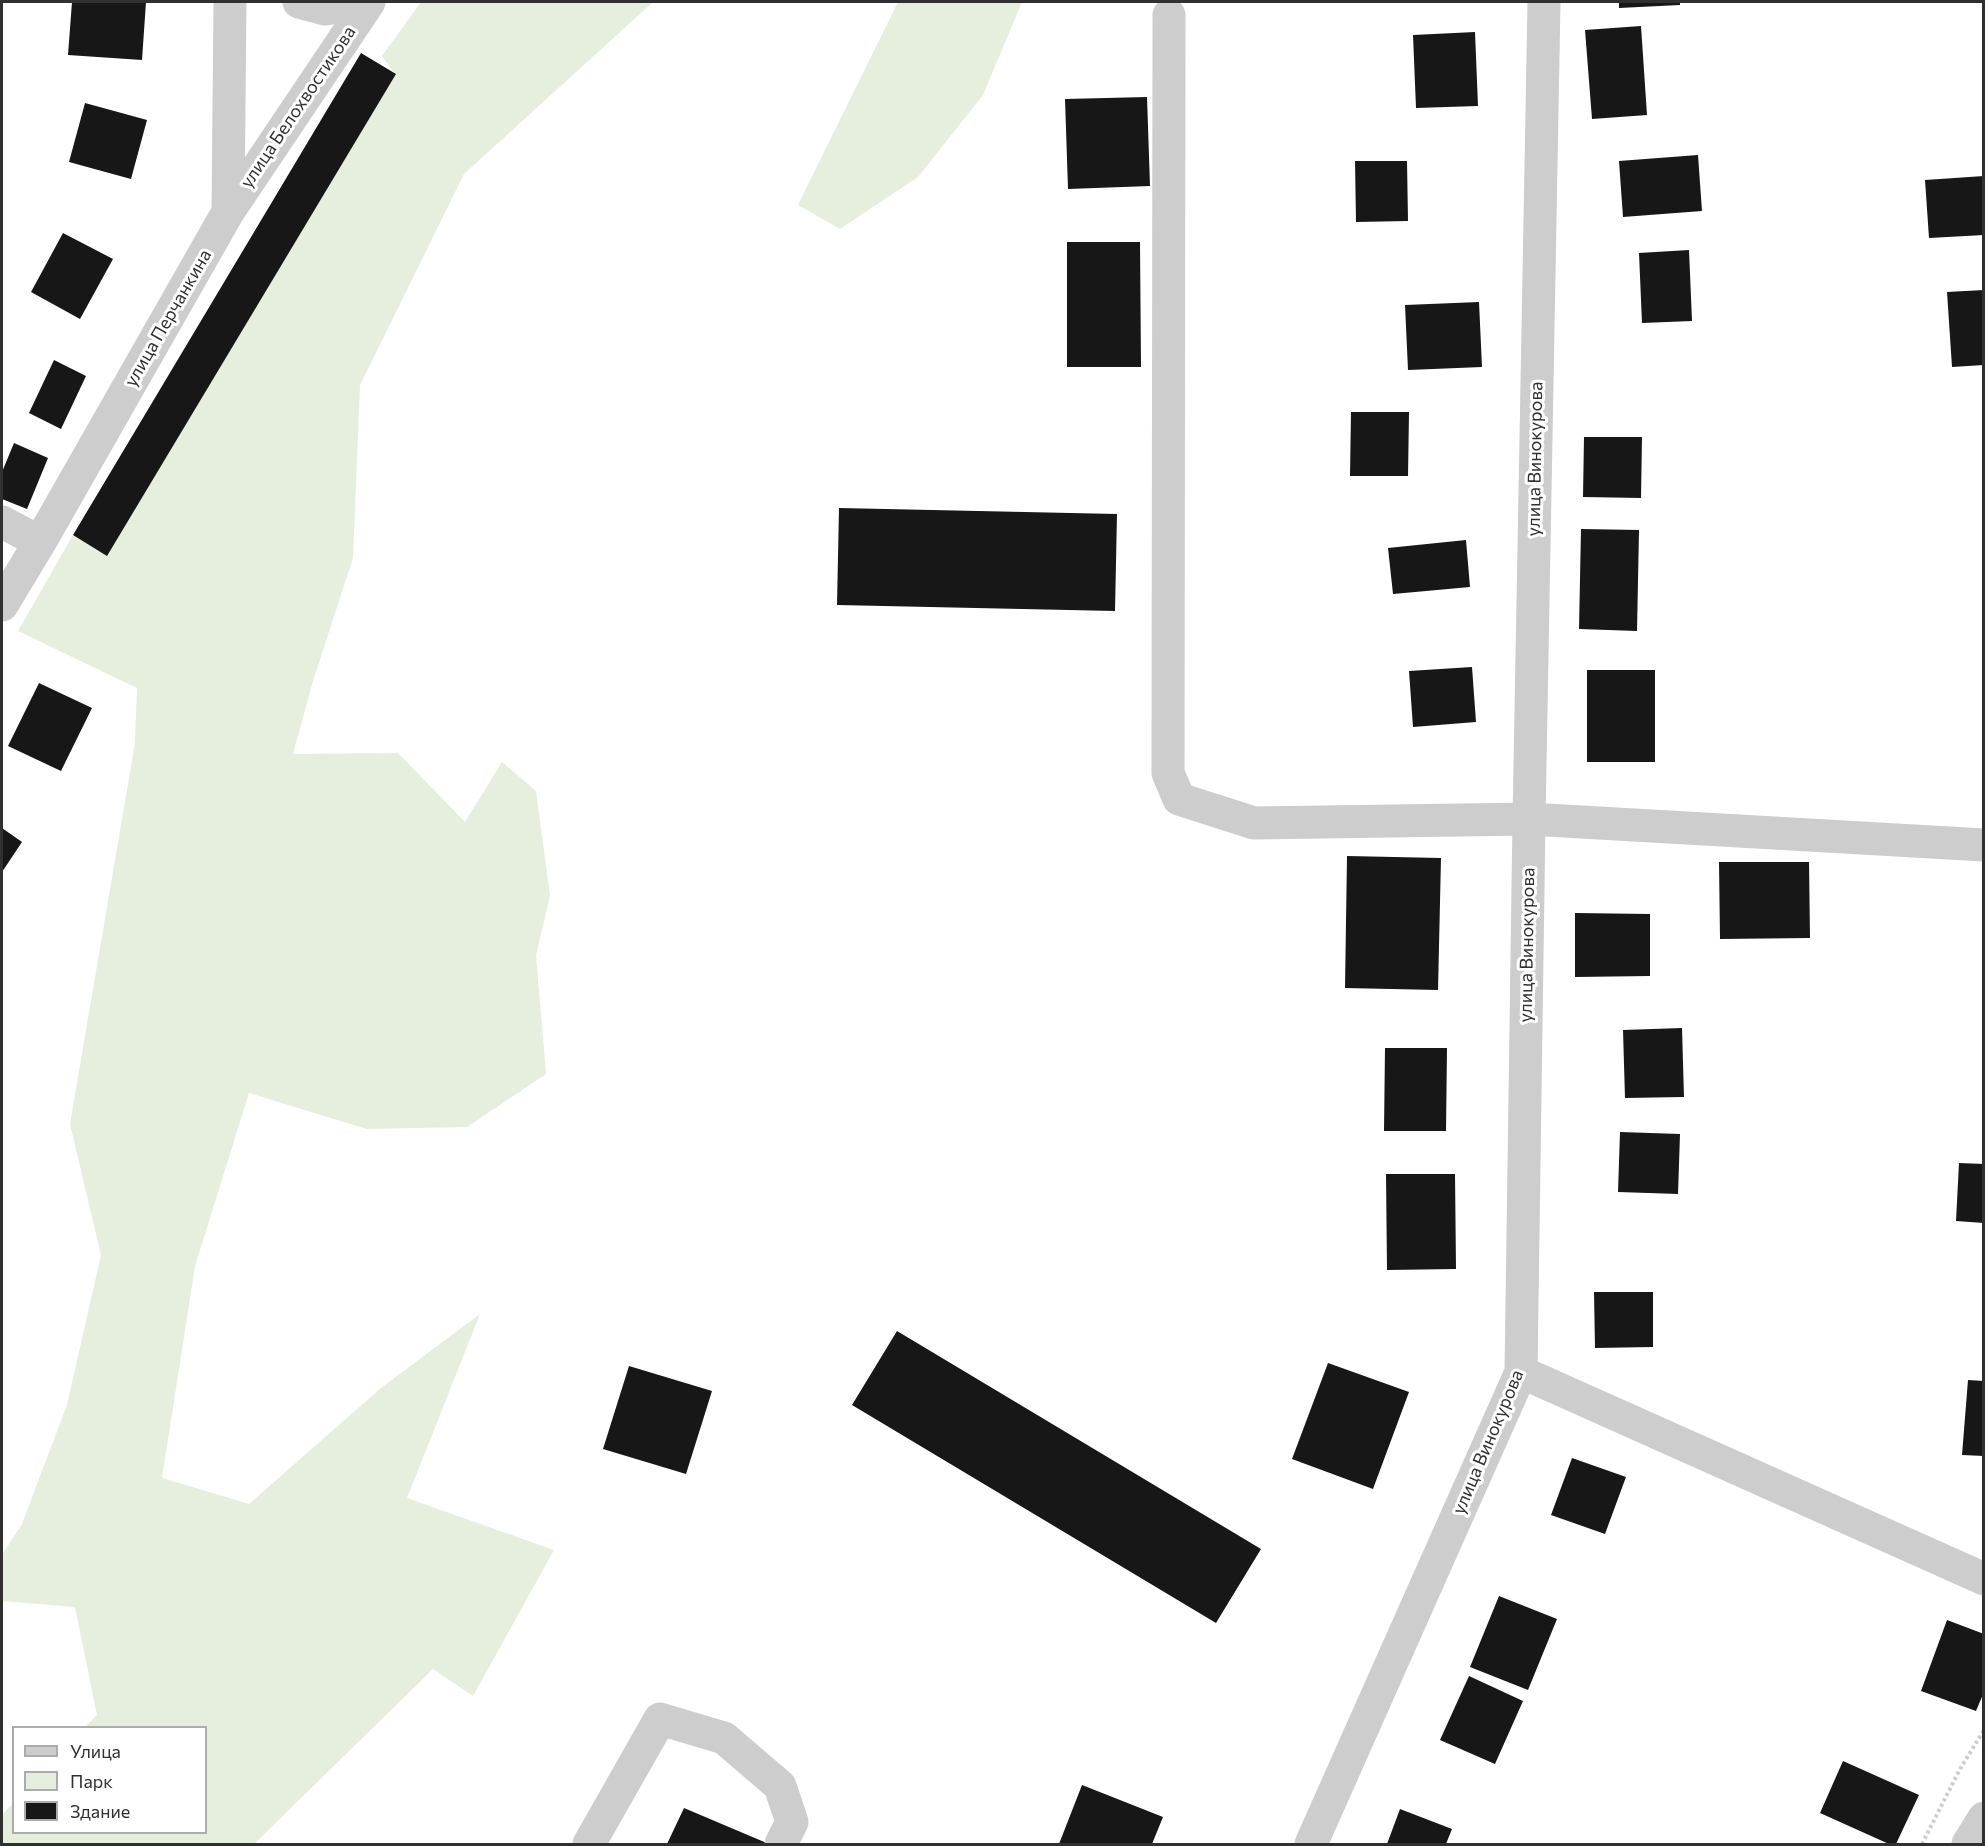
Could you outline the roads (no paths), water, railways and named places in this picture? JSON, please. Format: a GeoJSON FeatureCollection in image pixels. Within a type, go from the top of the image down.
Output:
{"type":"FeatureCollection","features":[{"type":"Feature","properties":{"kind":"street","name":"улица Перчанкина"},"geometry":{"type":"LineString","coordinates":[[2,605],[228,212],[230,2]]}},
{"type":"Feature","properties":{"kind":"street"},"geometry":{"type":"LineString","coordinates":[[299,2],[325,9],[361,2]]}},
{"type":"Feature","properties":{"kind":"street","name":"улица Белохвостикова"},"geometry":{"type":"LineString","coordinates":[[228,212],[369,2]]}},
{"type":"Feature","properties":{"kind":"street","name":"улица Винокурова"},"geometry":{"type":"LineString","coordinates":[[1311,1845],[1521,1372],[1528,819],[1544,2]]}},
{"type":"Feature","properties":{"kind":"street"},"geometry":{"type":"LineString","coordinates":[[1169,15],[1168,773],[1179,799],[1254,823],[1528,819],[1983,844]]}},
{"type":"Feature","properties":{"kind":"street"},"geometry":{"type":"LineString","coordinates":[[2,522],[40,542]]}},
{"type":"Feature","properties":{"kind":"street"},"geometry":{"type":"LineString","coordinates":[[1521,1372],[1983,1579]]}},
{"type":"Feature","properties":{"kind":"street"},"geometry":{"type":"LineString","coordinates":[[589,1845],[660,1719],[724,1738],[780,1786],[792,1822],[781,1845]]}},
{"type":"Feature","properties":{"kind":"street"},"geometry":{"type":"LineString","coordinates":[[1968,1845],[1983,1818]]}}]}
